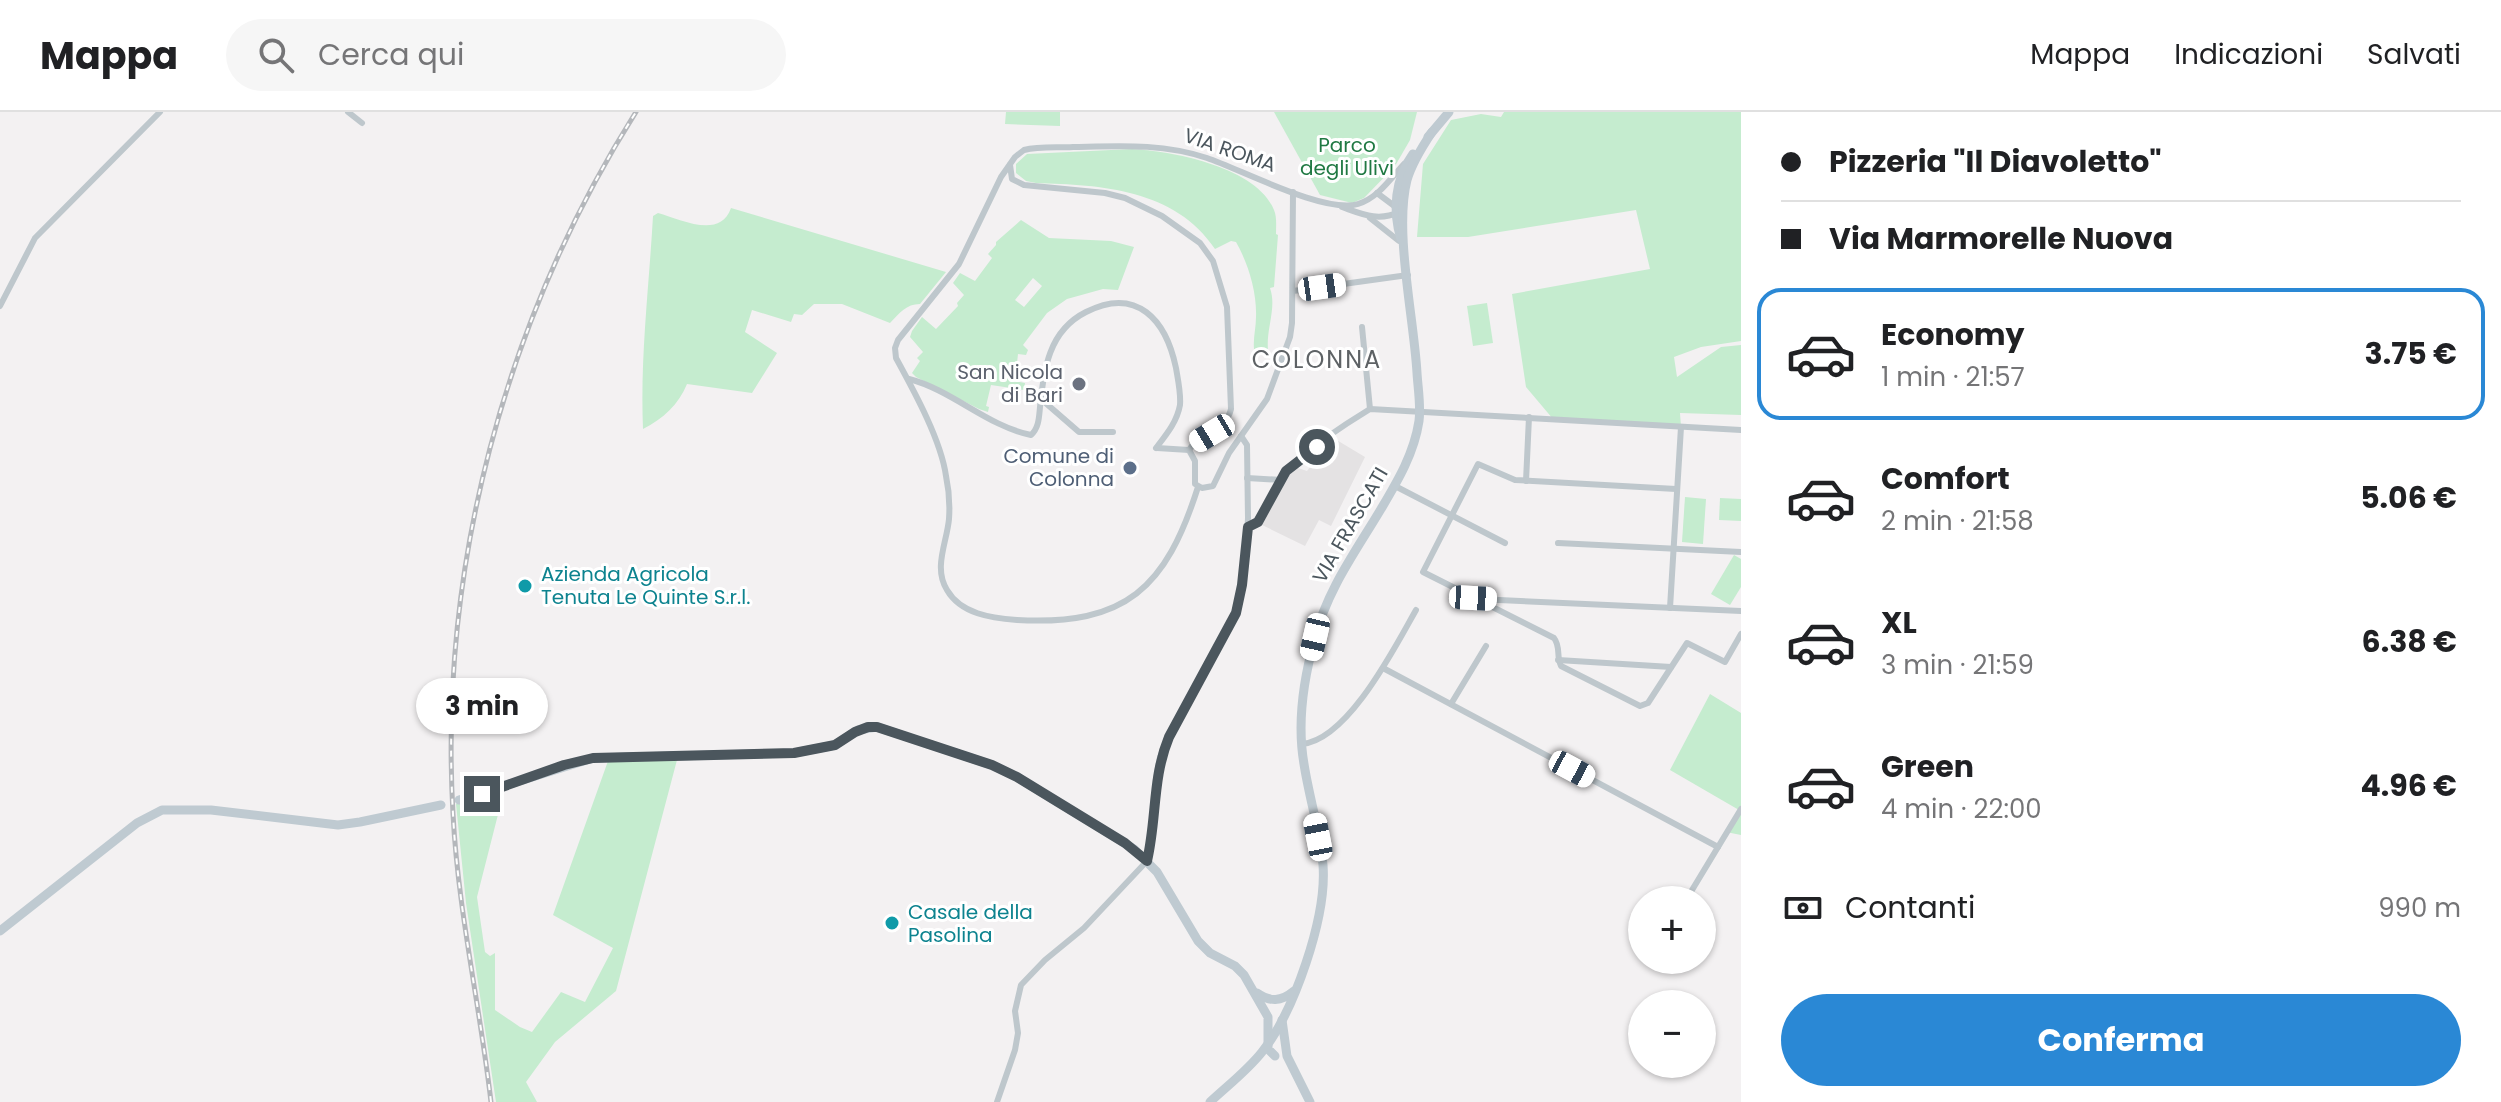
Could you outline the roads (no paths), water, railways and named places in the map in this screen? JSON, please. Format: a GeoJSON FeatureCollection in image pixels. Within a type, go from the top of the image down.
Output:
{"type":"FeatureCollection","features":[{"type":"Feature","properties":{"kind":"street"},"geometry":{"type":"LineString","coordinates":[[0,306],[35,238],[160,112]]}},
{"type":"Feature","properties":{"kind":"street"},"geometry":{"type":"LineString","coordinates":[[348,112],[362,123]]}},
{"type":"Feature","properties":{"kind":"street"},"geometry":{"type":"LineString","coordinates":[[1334,205],[1357,205],[1377,193],[1449,112]]}},
{"type":"Feature","properties":{"kind":"street"},"geometry":{"type":"LineString","coordinates":[[1334,205],[1382,218],[1399,210],[1412,167],[1432,132]]}},
{"type":"Feature","properties":{"kind":"street","name":"VIA ROMA"},"geometry":{"type":"LineString","coordinates":[[1010,165],[1019,153],[1029,149],[1131,144],[1150,146],[1207,158],[1334,205]]}},
{"type":"Feature","properties":{"kind":"street"},"geometry":{"type":"LineString","coordinates":[[1399,210],[1402,174],[1412,155]]}},
{"type":"Feature","properties":{"kind":"street"},"geometry":{"type":"LineString","coordinates":[[1010,165],[997,184],[959,264],[898,340],[896,356],[946,471],[949,517],[941,560],[942,581],[956,601],[972,611],[1001,619],[1057,621],[1091,616],[1121,605],[1146,586],[1168,559],[1183,532],[1200,488]]}},
{"type":"Feature","properties":{"kind":"street"},"geometry":{"type":"LineString","coordinates":[[1010,165],[1012,179],[1024,185],[1105,193],[1138,203],[1187,232],[1204,247],[1215,267],[1229,320],[1231,409],[1228,418],[1189,450]]}},
{"type":"Feature","properties":{"kind":"street"},"geometry":{"type":"LineString","coordinates":[[1200,488],[1214,485],[1226,457],[1265,402],[1290,337],[1293,192]]}},
{"type":"Feature","properties":{"kind":"street"},"geometry":{"type":"LineString","coordinates":[[1377,193],[1399,210]]}},
{"type":"Feature","properties":{"kind":"street","name":"VIA FRASCATI"},"geometry":{"type":"LineString","coordinates":[[1249,1066],[1269,1041],[1292,1001],[1317,919],[1323,872],[1302,744],[1309,665],[1325,606],[1395,486],[1412,450],[1419,411],[1408,275],[1399,210]]}},
{"type":"Feature","properties":{"kind":"street"},"geometry":{"type":"LineString","coordinates":[[1367,216],[1391,232],[1404,249]]}},
{"type":"Feature","properties":{"kind":"street"},"geometry":{"type":"LineString","coordinates":[[1293,291],[1408,275]]}},
{"type":"Feature","properties":{"kind":"street"},"geometry":{"type":"LineString","coordinates":[[908,379],[978,413],[1027,434],[1034,433],[1038,426],[1044,370],[1048,356],[1064,328],[1087,311],[1120,304],[1133,305],[1145,310],[1157,322],[1175,362],[1179,407],[1174,422],[1156,448],[1189,450]]}},
{"type":"Feature","properties":{"kind":"street"},"geometry":{"type":"LineString","coordinates":[[1362,327],[1370,409]]}},
{"type":"Feature","properties":{"kind":"street"},"geometry":{"type":"LineString","coordinates":[[1041,399],[1079,432],[1113,432]]}},
{"type":"Feature","properties":{"kind":"street"},"geometry":{"type":"LineString","coordinates":[[1248,527],[1258,522],[1286,471],[1370,409],[1741,430]]}},
{"type":"Feature","properties":{"kind":"street"},"geometry":{"type":"LineString","coordinates":[[1526,481],[1529,417]]}},
{"type":"Feature","properties":{"kind":"street"},"geometry":{"type":"LineString","coordinates":[[1670,608],[1681,427]]}},
{"type":"Feature","properties":{"kind":"street"},"geometry":{"type":"LineString","coordinates":[[997,1102],[1015,1050],[1018,1033],[1015,1011],[1021,985],[1084,928],[1147,861],[1160,757],[1236,613],[1248,527],[1247,443],[1241,436]]}},
{"type":"Feature","properties":{"kind":"street"},"geometry":{"type":"LineString","coordinates":[[1189,450],[1195,461],[1194,482],[1200,488]]}},
{"type":"Feature","properties":{"kind":"street"},"geometry":{"type":"LineString","coordinates":[[1676,489],[1515,480],[1478,464],[1423,572],[1554,638],[1559,647],[1561,666],[1643,706],[1687,643],[1725,662],[1741,634]]}},
{"type":"Feature","properties":{"kind":"street"},"geometry":{"type":"LineString","coordinates":[[1247,478],[1282,480]]}},
{"type":"Feature","properties":{"kind":"street"},"geometry":{"type":"LineString","coordinates":[[1395,486],[1505,543]]}},
{"type":"Feature","properties":{"kind":"street"},"geometry":{"type":"LineString","coordinates":[[1558,543],[1741,552]]}},
{"type":"Feature","properties":{"kind":"street"},"geometry":{"type":"LineString","coordinates":[[1473,598],[1741,611]]}},
{"type":"Feature","properties":{"kind":"street"},"geometry":{"type":"LineString","coordinates":[[1302,744],[1315,741],[1343,722],[1383,668],[1416,610]]}},
{"type":"Feature","properties":{"kind":"street"},"geometry":{"type":"LineString","coordinates":[[1451,704],[1486,646]]}},
{"type":"Feature","properties":{"kind":"street"},"geometry":{"type":"LineString","coordinates":[[1558,660],[1671,667]]}},
{"type":"Feature","properties":{"kind":"street"},"geometry":{"type":"LineString","coordinates":[[1383,668],[1718,847]]}},
{"type":"Feature","properties":{"kind":"street"},"geometry":{"type":"LineString","coordinates":[[459,800],[593,758],[794,753],[835,745],[868,727],[877,727],[992,765],[1125,843],[1147,861],[1157,872],[1198,941],[1213,955],[1238,968],[1253,989],[1268,1017],[1268,1049],[1287,1065],[1310,1102]]}},
{"type":"Feature","properties":{"kind":"street"},"geometry":{"type":"LineString","coordinates":[[0,931],[137,823],[162,810],[211,810],[338,825],[441,805]]}},
{"type":"Feature","properties":{"kind":"street"},"geometry":{"type":"LineString","coordinates":[[1694,886],[1741,809]]}},
{"type":"Feature","properties":{"kind":"street"},"geometry":{"type":"LineString","coordinates":[[1253,989],[1268,999],[1281,999],[1293,992],[1301,978]]}},
{"type":"Feature","properties":{"kind":"street"},"geometry":{"type":"LineString","coordinates":[[1282,1020],[1284,1045],[1295,1076]]}},
{"type":"Feature","properties":{"kind":"street"},"geometry":{"type":"LineString","coordinates":[[1269,1041],[1277,1039],[1284,1045]]}},
{"type":"Feature","properties":{"kind":"street"},"geometry":{"type":"LineString","coordinates":[[1210,1102],[1249,1066],[1262,1057],[1275,1056]]}},
{"type":"Feature","properties":{"kind":"railway"},"geometry":{"type":"LineString","coordinates":[[491,1102],[460,886],[453,814],[451,722],[457,630],[470,539],[490,449],[516,361],[550,275],[590,192],[636,112]]}},
{"type":"Feature","properties":{"kind":"place","name":"San Nicola di Bari"},"geometry":{"type":"Point","coordinates":[1079,384]}},
{"type":"Feature","properties":{"kind":"place","name":"Comune di Colonna"},"geometry":{"type":"Point","coordinates":[1130,468]}},
{"type":"Feature","properties":{"kind":"place","name":"Azienda Agricola Tenuta Le Quinte S.r.l."},"geometry":{"type":"Point","coordinates":[525,586]}},
{"type":"Feature","properties":{"kind":"place","name":"Casale della Pasolina"},"geometry":{"type":"Point","coordinates":[892,923]}},
{"type":"Feature","properties":{"kind":"district","name":"COLONNA"},"geometry":{"type":"Point","coordinates":[1317,360]}},
{"type":"Feature","properties":{"kind":"park label","name":"Parco degli Ulivi"},"geometry":{"type":"Point","coordinates":[1347,156]}}]}
